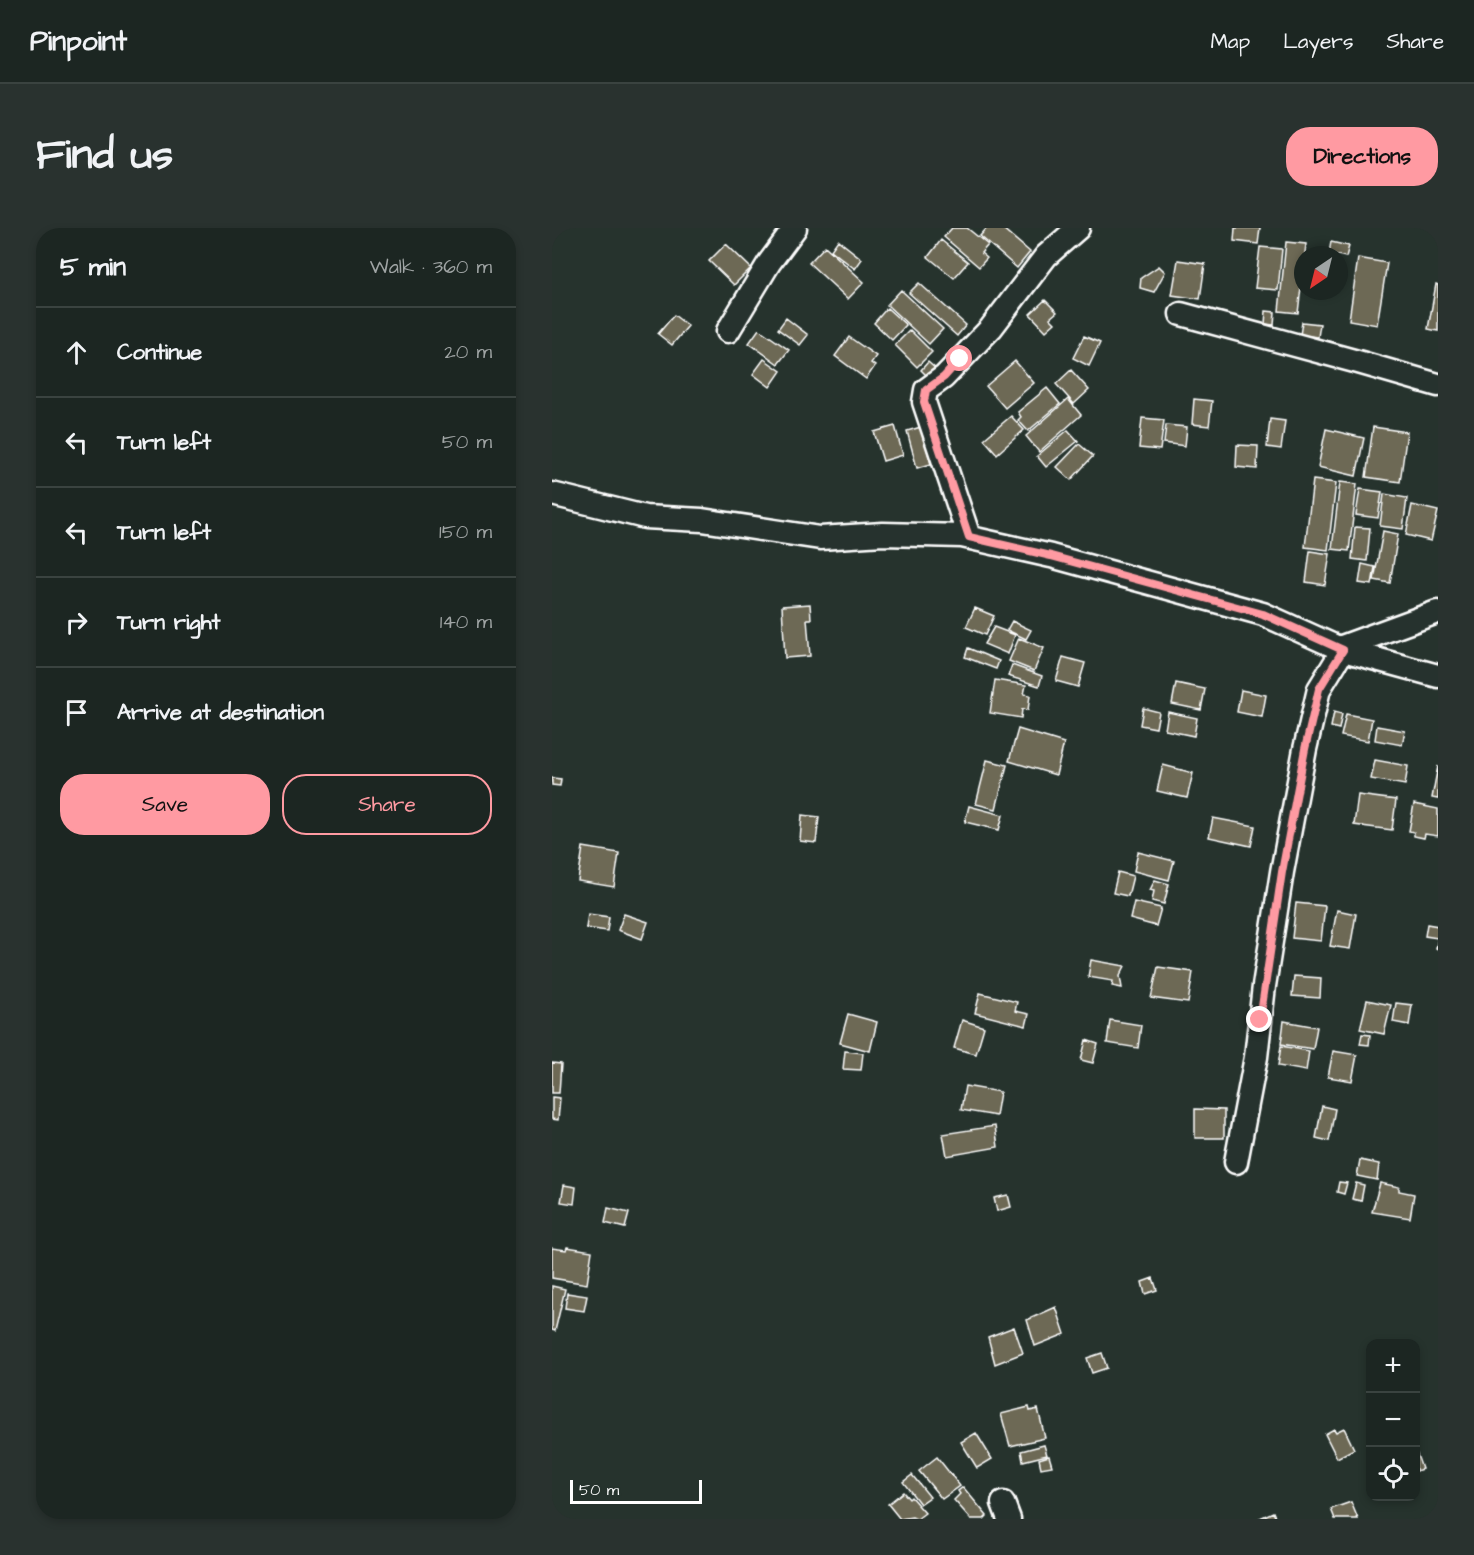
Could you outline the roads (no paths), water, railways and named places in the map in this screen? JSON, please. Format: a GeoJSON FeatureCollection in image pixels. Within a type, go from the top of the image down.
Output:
{"type":"FeatureCollection","features":[{"type":"Feature","properties":{"kind":"street"},"geometry":{"type":"LineString","coordinates":[[728,331],[769,263],[795,228]]}},
{"type":"Feature","properties":{"kind":"street"},"geometry":{"type":"LineString","coordinates":[[969,537],[924,402],[926,390],[944,377],[991,328],[1046,256],[1078,228]]}},
{"type":"Feature","properties":{"kind":"street"},"geometry":{"type":"LineString","coordinates":[[1180,314],[1438,385]]}},
{"type":"Feature","properties":{"kind":"street"},"geometry":{"type":"LineString","coordinates":[[552,494],[645,517],[702,520],[820,538],[884,534],[969,537],[1051,556],[1263,614],[1341,649],[1438,676]]}},
{"type":"Feature","properties":{"kind":"street"},"geometry":{"type":"LineString","coordinates":[[1236,1162],[1256,1057],[1264,986],[1282,872],[1305,749],[1319,689],[1341,649],[1438,611],[1438,623]]}}]}
